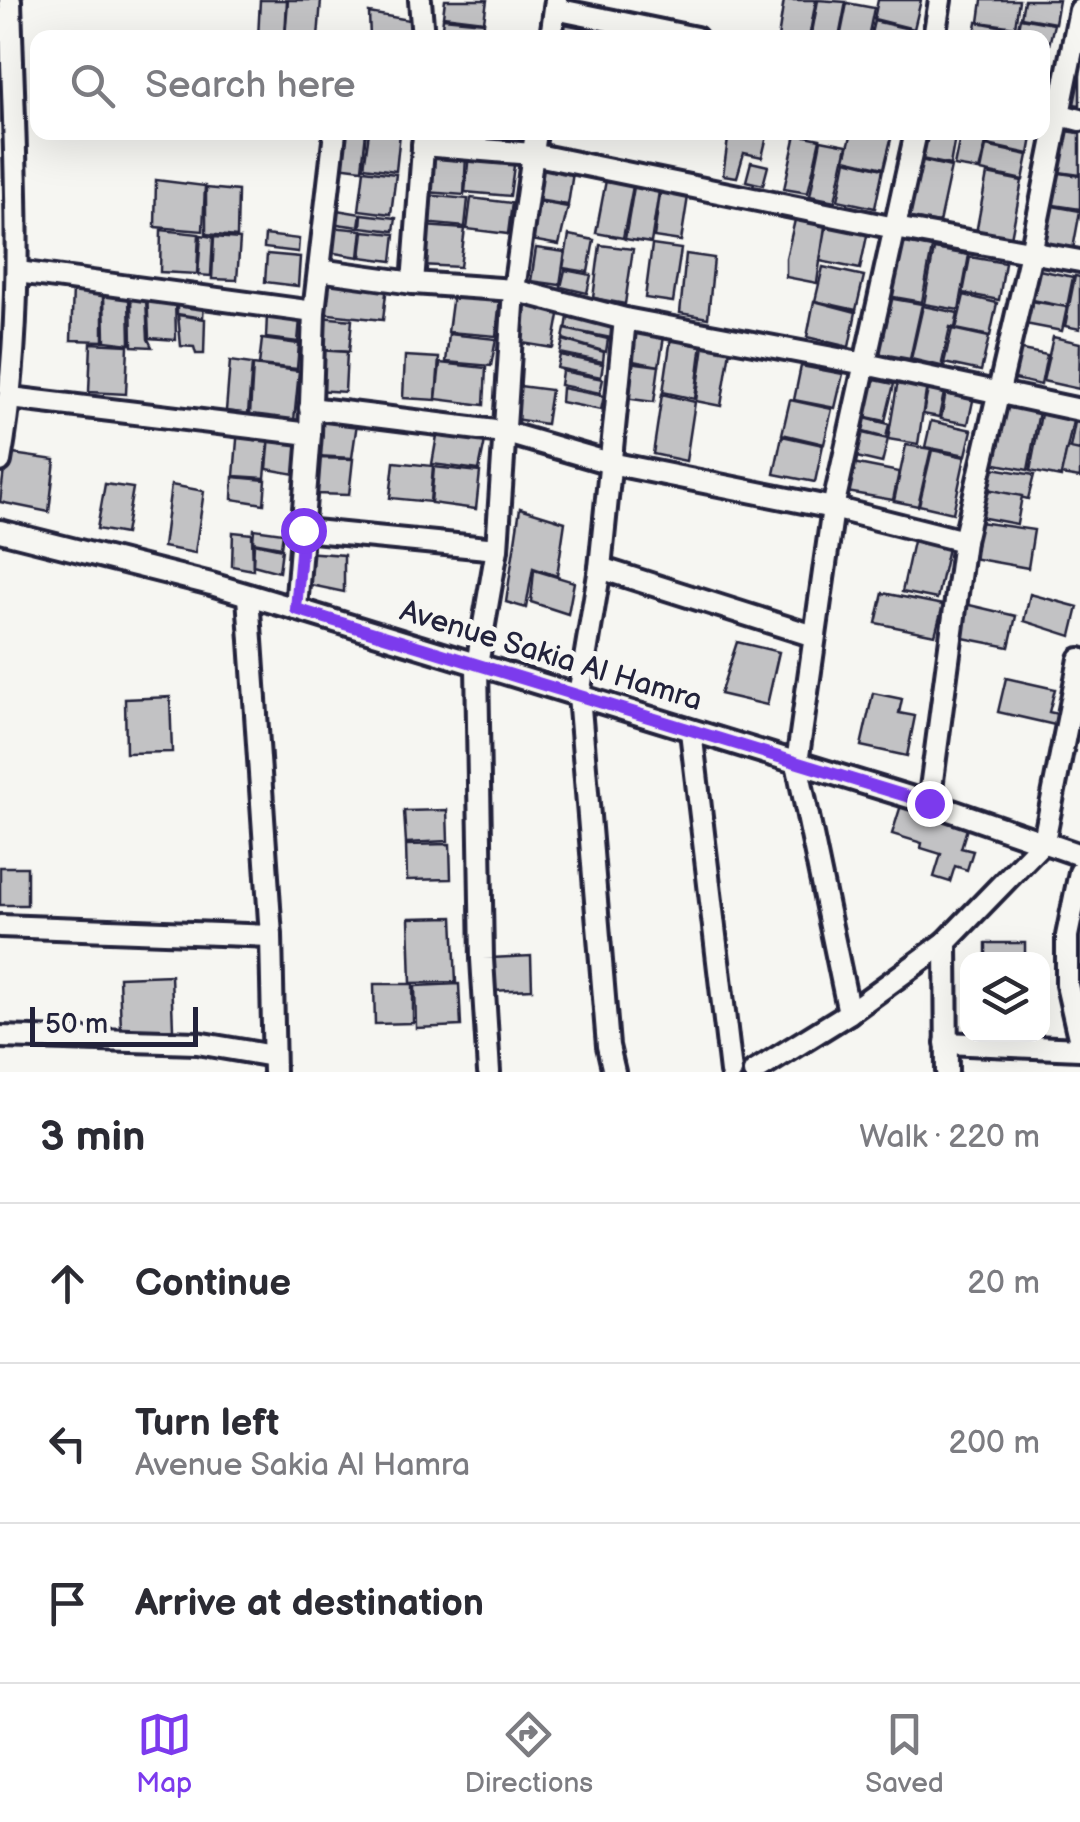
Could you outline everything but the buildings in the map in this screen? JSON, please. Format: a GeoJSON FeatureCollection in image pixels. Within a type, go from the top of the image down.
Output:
{"type":"FeatureCollection","features":[{"type":"Feature","properties":{"kind":"street"},"geometry":{"type":"LineString","coordinates":[[0,461],[11,398],[18,272],[10,0]]}},
{"type":"Feature","properties":{"kind":"street"},"geometry":{"type":"LineString","coordinates":[[420,0],[422,30]]}},
{"type":"Feature","properties":{"kind":"street"},"geometry":{"type":"LineString","coordinates":[[935,30],[940,0]]}},
{"type":"Feature","properties":{"kind":"street"},"geometry":{"type":"LineString","coordinates":[[552,30],[556,5],[662,30]]}},
{"type":"Feature","properties":{"kind":"street"},"geometry":{"type":"LineString","coordinates":[[1080,10],[1050,112],[1080,120]]}},
{"type":"Feature","properties":{"kind":"street"},"geometry":{"type":"LineString","coordinates":[[296,609],[310,434],[314,312],[333,140]]}},
{"type":"Feature","properties":{"kind":"street"},"geometry":{"type":"LineString","coordinates":[[414,283],[424,140]]}},
{"type":"Feature","properties":{"kind":"street"},"geometry":{"type":"LineString","coordinates":[[452,140],[534,143],[895,228],[1080,261]]}},
{"type":"Feature","properties":{"kind":"street"},"geometry":{"type":"LineString","coordinates":[[849,1013],[797,763],[833,508],[914,140]]}},
{"type":"Feature","properties":{"kind":"street"},"geometry":{"type":"LineString","coordinates":[[929,803],[964,541],[1030,253],[1046,140]]}},
{"type":"Feature","properties":{"kind":"street"},"geometry":{"type":"LineString","coordinates":[[490,1072],[482,959],[477,665],[498,549],[514,290],[534,143]]}},
{"type":"Feature","properties":{"kind":"street"},"geometry":{"type":"LineString","coordinates":[[319,270],[414,283],[514,290],[625,318],[1080,410]]}},
{"type":"Feature","properties":{"kind":"street"},"geometry":{"type":"LineString","coordinates":[[18,272],[314,312]]}},
{"type":"Feature","properties":{"kind":"street"},"geometry":{"type":"LineString","coordinates":[[614,1072],[608,1046],[579,695],[600,568],[625,318]]}},
{"type":"Feature","properties":{"kind":"street"},"geometry":{"type":"LineString","coordinates":[[11,398],[310,434]]}},
{"type":"Feature","properties":{"kind":"street"},"geometry":{"type":"LineString","coordinates":[[310,408],[503,432],[610,463],[833,508],[964,541]]}},
{"type":"Feature","properties":{"kind":"street"},"geometry":{"type":"LineString","coordinates":[[303,530],[498,549]]}},
{"type":"Feature","properties":{"kind":"street","name":"Avenue Sakia Al Hamra"},"geometry":{"type":"LineString","coordinates":[[0,531],[296,609],[929,803],[1080,855]]}},
{"type":"Feature","properties":{"kind":"street"},"geometry":{"type":"LineString","coordinates":[[600,568],[814,636]]}},
{"type":"Feature","properties":{"kind":"street"},"geometry":{"type":"LineString","coordinates":[[0,1037],[196,1043],[273,1064],[271,936],[248,596]]}},
{"type":"Feature","properties":{"kind":"street"},"geometry":{"type":"LineString","coordinates":[[754,1072],[849,1013],[946,942],[1044,842],[1080,659]]}},
{"type":"Feature","properties":{"kind":"street"},"geometry":{"type":"LineString","coordinates":[[691,731],[731,1072]]}},
{"type":"Feature","properties":{"kind":"street"},"geometry":{"type":"LineString","coordinates":[[946,1043],[1080,1046],[1066,985],[1068,936],[1080,872]]}},
{"type":"Feature","properties":{"kind":"street"},"geometry":{"type":"LineString","coordinates":[[0,926],[271,936]]}},
{"type":"Feature","properties":{"kind":"street"},"geometry":{"type":"LineString","coordinates":[[946,942],[947,1072]]}},
{"type":"Feature","properties":{"kind":"route"},"geometry":{"type":"LineString","coordinates":[[303,530],[296,609],[929,803]]}}]}
